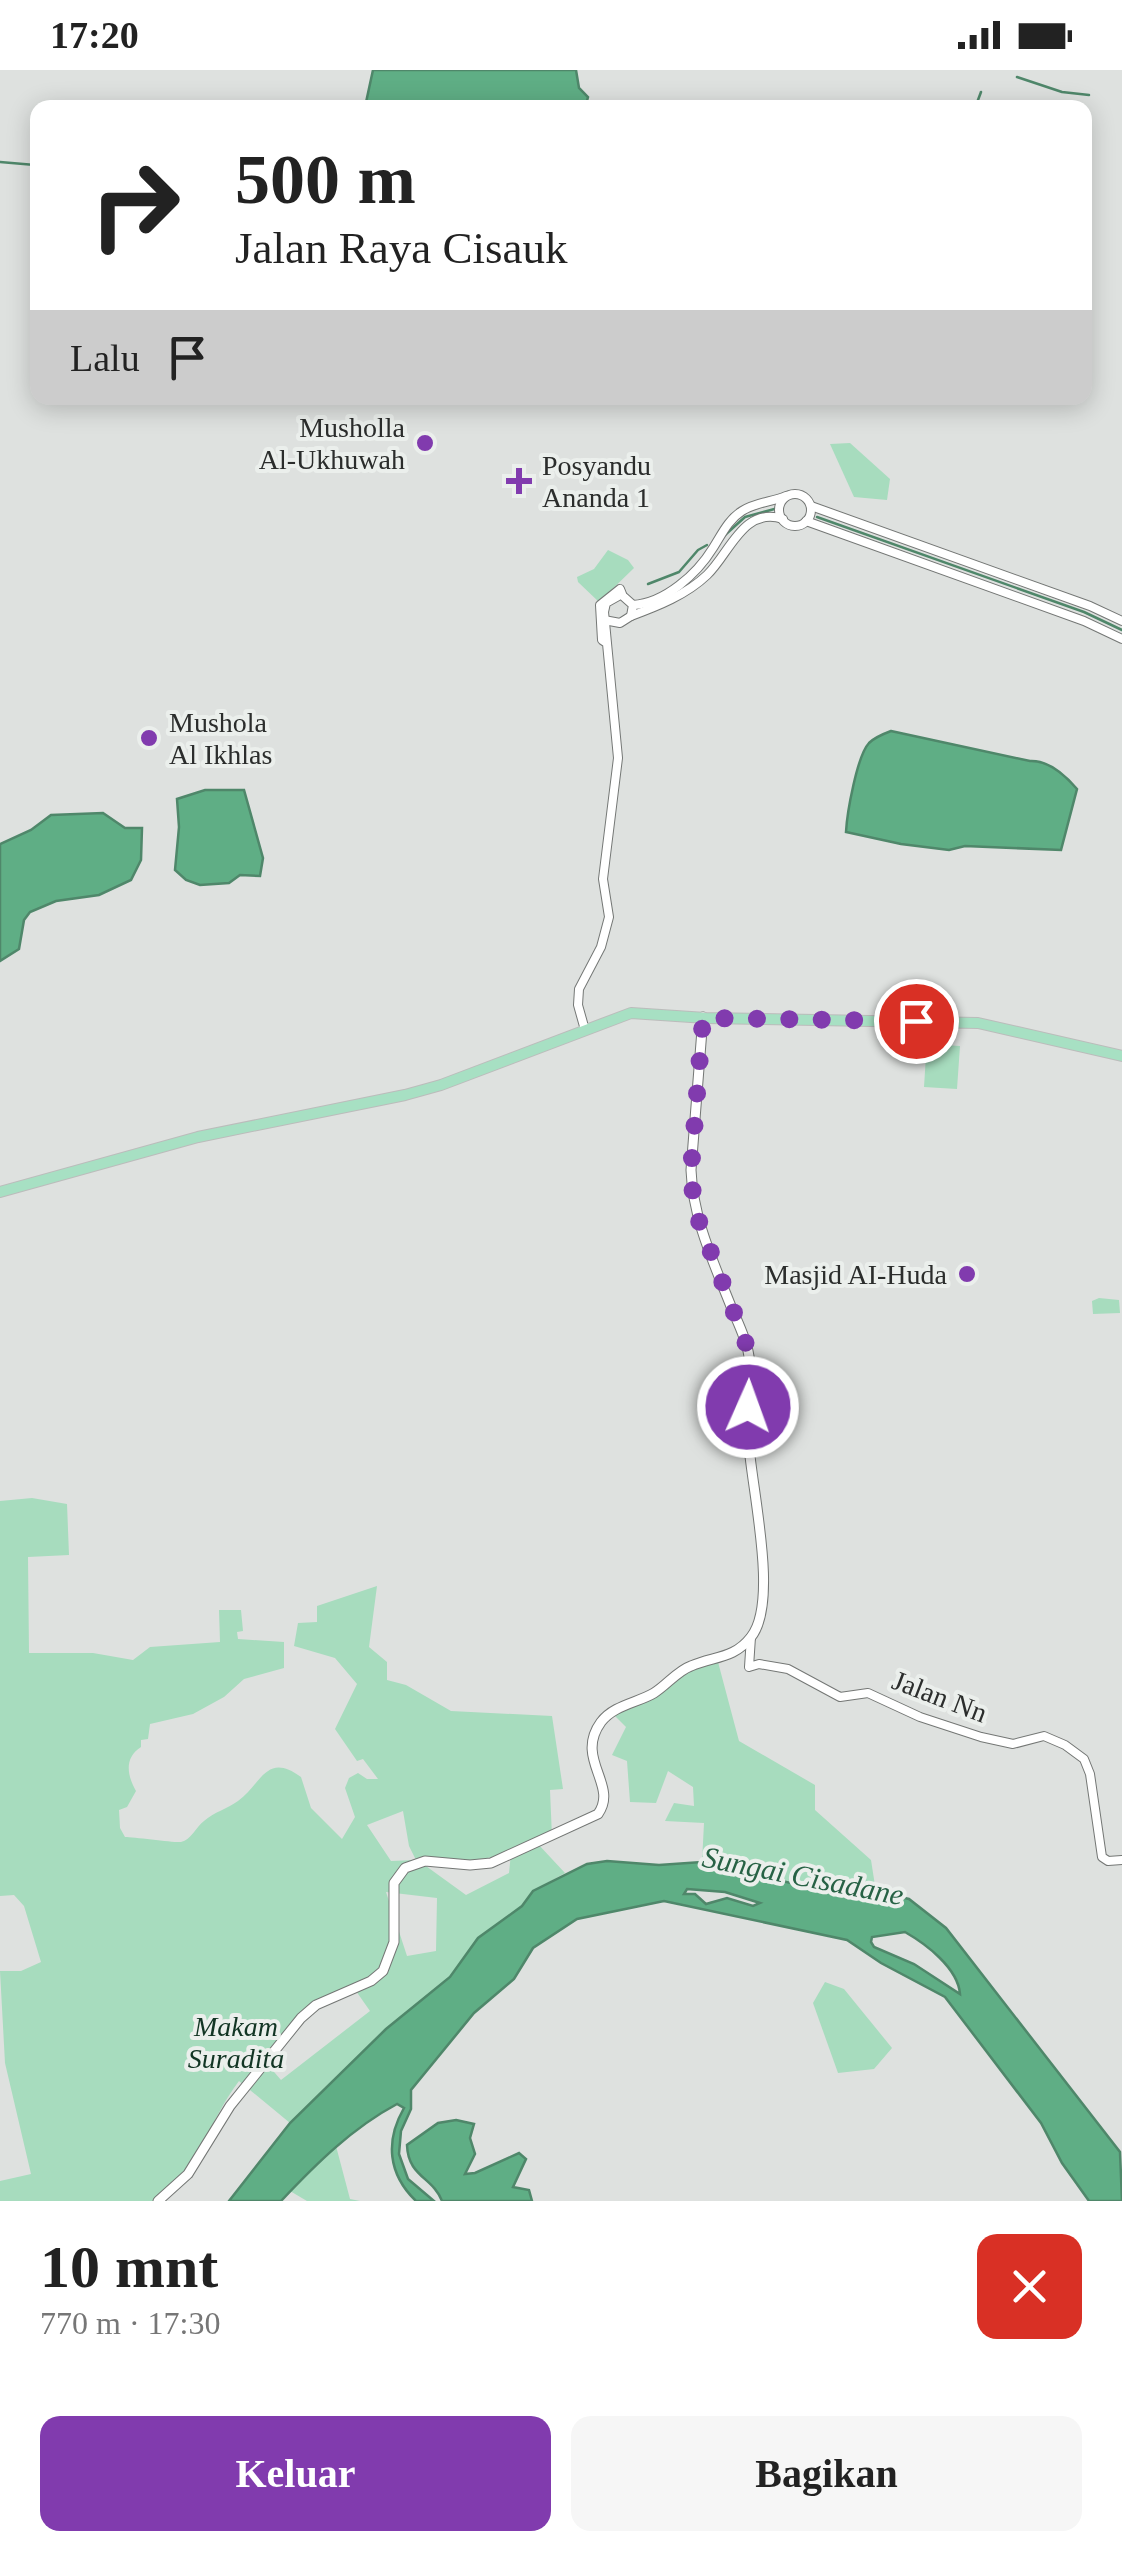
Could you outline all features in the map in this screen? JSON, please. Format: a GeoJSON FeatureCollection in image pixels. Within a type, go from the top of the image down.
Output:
{"type":"FeatureCollection","features":[{"type":"Feature","properties":{"kind":"main road"},"geometry":{"type":"LineString","coordinates":[[0,1192],[198,1137],[405,1095],[631,1013],[978,1023],[1122,1056]]}},
{"type":"Feature","properties":{"kind":"main road"},"geometry":{"type":"LineString","coordinates":[[158,2201],[188,2174],[230,2106],[301,2018],[316,2005],[371,1981],[383,1971],[394,1942],[394,1883],[405,1868],[424,1861],[470,1866],[491,1863],[598,1814],[603,1805],[603,1788],[590,1749],[606,1716],[649,1696],[688,1666],[731,1655],[751,1637],[762,1617],[764,1583],[748,1442],[750,1356],[694,1208],[692,1182],[703,1018]]}},
{"type":"Feature","properties":{"kind":"street"},"geometry":{"type":"LineString","coordinates":[[632,605],[654,600],[688,577],[713,548],[722,530],[742,511],[786,496],[802,495],[811,506],[1090,606],[1122,622]]}},
{"type":"Feature","properties":{"kind":"street"},"geometry":{"type":"LineString","coordinates":[[783,519],[780,504],[786,496]]}},
{"type":"Feature","properties":{"kind":"street"},"geometry":{"type":"LineString","coordinates":[[806,521],[811,506]]}},
{"type":"Feature","properties":{"kind":"street"},"geometry":{"type":"LineString","coordinates":[[606,640],[612,628],[676,597],[707,575],[749,523],[767,516],[791,525],[806,521],[1084,620],[1122,639]]}},
{"type":"Feature","properties":{"kind":"street"},"geometry":{"type":"LineString","coordinates":[[1029,602],[1034,588]]}},
{"type":"Feature","properties":{"kind":"street"},"geometry":{"type":"LineString","coordinates":[[622,593],[632,605],[631,616]]}},
{"type":"Feature","properties":{"kind":"street"},"geometry":{"type":"LineString","coordinates":[[585,1030],[578,1005],[579,988],[600,947],[609,917],[603,879],[618,758],[605,606],[622,593]]}},
{"type":"Feature","properties":{"kind":"street"},"geometry":{"type":"LineString","coordinates":[[606,640],[602,640],[600,605],[622,593]]}},
{"type":"Feature","properties":{"kind":"street"},"geometry":{"type":"LineString","coordinates":[[604,620],[620,623]]}},
{"type":"Feature","properties":{"kind":"street","name":"Jalan Nn"},"geometry":{"type":"LineString","coordinates":[[751,1637],[749,1667],[759,1664],[788,1668],[840,1697],[868,1693],[920,1718],[995,1741],[1012,1744],[1040,1736],[1057,1741],[1084,1759],[1102,1856],[1108,1861],[1122,1860]]}},
{"type":"Feature","properties":{"kind":"green space"},"geometry":{"type":"Polygon","coordinates":[[[850,443],[890,479],[887,500],[854,497],[830,444],[850,443]]]}},
{"type":"Feature","properties":{"kind":"green space"},"geometry":{"type":"Polygon","coordinates":[[[608,550],[628,560],[634,568],[599,602],[577,577],[594,569],[608,550]]]}},
{"type":"Feature","properties":{"kind":"green space"},"geometry":{"type":"Polygon","coordinates":[[[928,1024],[945,1025],[944,1045],[960,1046],[957,1089],[924,1087],[928,1024]]]}},
{"type":"Feature","properties":{"kind":"green space"},"geometry":{"type":"Polygon","coordinates":[[[1119,1300],[1120,1313],[1093,1314],[1092,1301],[1119,1300]]]}},
{"type":"Feature","properties":{"kind":"green space","name":"Makam Suradita"},"geometry":{"type":"Polygon","coordinates":[[[32,1498],[67,1504],[69,1555],[28,1557],[29,1653],[93,1653],[133,1660],[150,1647],[220,1642],[219,1610],[241,1610],[243,1631],[237,1632],[238,1639],[284,1642],[284,1668],[244,1679],[224,1697],[193,1714],[150,1724],[148,1739],[141,1740],[141,1747],[130,1762],[129,1773],[136,1791],[127,1807],[119,1810],[125,1837],[185,1841],[208,1818],[238,1801],[265,1773],[280,1768],[301,1777],[311,1808],[342,1839],[355,1817],[345,1788],[349,1778],[358,1773],[367,1779],[378,1779],[363,1759],[357,1761],[335,1729],[357,1684],[335,1658],[294,1646],[298,1623],[317,1622],[317,1606],[377,1586],[369,1647],[387,1662],[387,1680],[406,1685],[451,1711],[552,1716],[563,1789],[550,1790],[552,1837],[538,1844],[565,1873],[533,1891],[522,1906],[478,1938],[450,1977],[386,2029],[290,2123],[239,2081],[195,2159],[162,2201],[0,2201],[0,2181],[31,2174],[5,2063],[0,1971],[21,1971],[41,1962],[24,1906],[14,1895],[0,1896],[0,1501],[32,1498]],[[403,1811],[367,1825],[391,1861],[416,1860],[409,1846],[403,1811]],[[511,1853],[458,1864],[419,1861],[466,1895],[509,1873],[511,1853]],[[386,1892],[407,1956],[436,1951],[437,1898],[386,1892]],[[356,1991],[293,2025],[262,2058],[281,2080],[370,2011],[356,1991]]]}},
{"type":"Feature","properties":{"kind":"green space"},"geometry":{"type":"Polygon","coordinates":[[[718,1662],[739,1741],[815,1785],[815,1810],[871,1860],[876,1892],[839,1884],[812,1889],[702,1862],[704,1823],[665,1821],[674,1803],[694,1806],[693,1787],[668,1771],[656,1803],[630,1802],[627,1761],[612,1755],[626,1727],[610,1711],[691,1669],[718,1662]]]}},
{"type":"Feature","properties":{"kind":"green space"},"geometry":{"type":"Polygon","coordinates":[[[825,1982],[844,1989],[892,2048],[874,2069],[838,2073],[813,2003],[825,1982]]]}},
{"type":"Feature","properties":{"kind":"green space"},"geometry":{"type":"Polygon","coordinates":[[[336,2146],[350,2199],[360,2201],[307,2201],[290,2191],[336,2146]]]}},
{"type":"Feature","properties":{"kind":"shaded area"},"geometry":{"type":"Polygon","coordinates":[[[373,70],[576,70],[579,88],[588,97],[587,100],[367,100],[373,70]]]}},
{"type":"Feature","properties":{"kind":"shaded area"},"geometry":{"type":"Polygon","coordinates":[[[891,731],[1037,761],[1056,769],[1077,789],[1061,850],[965,846],[949,850],[846,832],[860,760],[869,743],[891,731]]]}},
{"type":"Feature","properties":{"kind":"shaded area"},"geometry":{"type":"Polygon","coordinates":[[[205,790],[244,790],[263,858],[260,876],[240,875],[229,883],[200,885],[175,870],[177,799],[205,790]]]}},
{"type":"Feature","properties":{"kind":"shaded area"},"geometry":{"type":"Polygon","coordinates":[[[103,813],[125,828],[142,828],[141,860],[131,880],[99,895],[56,901],[30,912],[24,920],[19,949],[0,961],[0,844],[31,830],[51,815],[103,813]]]}},
{"type":"Feature","properties":{"kind":"shaded area"},"geometry":{"type":"Polygon","coordinates":[[[702,1862],[812,1888],[839,1884],[909,1899],[946,1928],[1120,2152],[1122,2201],[1089,2201],[1062,2163],[1041,2123],[945,1997],[847,1940],[664,1901],[577,1919],[533,1948],[514,1979],[474,2013],[411,2090],[411,2109],[401,2131],[399,2154],[408,2179],[434,2201],[416,2201],[395,2168],[392,2145],[404,2108],[397,2104],[350,2135],[281,2201],[229,2201],[290,2123],[386,2029],[450,1977],[478,1938],[522,1906],[533,1891],[587,1864],[702,1862]],[[687,1889],[684,1894],[695,1894],[706,1904],[727,1898],[753,1906],[760,1903],[725,1892],[687,1889]],[[905,1932],[872,1937],[871,1942],[960,1994],[947,1966],[905,1932]]]}},
{"type":"Feature","properties":{"kind":"shaded area"},"geometry":{"type":"Polygon","coordinates":[[[456,2120],[474,2124],[470,2138],[475,2154],[465,2174],[519,2153],[526,2159],[513,2187],[529,2190],[532,2201],[442,2201],[412,2164],[407,2145],[438,2123],[456,2120]]]}},
{"type":"Feature","properties":{"kind":"waterway"},"geometry":{"type":"LineString","coordinates":[[1017,77],[1062,92],[1089,95]]}},
{"type":"Feature","properties":{"kind":"waterway"},"geometry":{"type":"LineString","coordinates":[[978,100],[981,92]]}},
{"type":"Feature","properties":{"kind":"waterway"},"geometry":{"type":"LineString","coordinates":[[0,162],[30,165]]}},
{"type":"Feature","properties":{"kind":"waterway"},"geometry":{"type":"LineString","coordinates":[[725,535],[745,517],[778,508]]}},
{"type":"Feature","properties":{"kind":"waterway"},"geometry":{"type":"LineString","coordinates":[[817,517],[1084,612],[1122,630]]}},
{"type":"Feature","properties":{"kind":"waterway"},"geometry":{"type":"LineString","coordinates":[[648,584],[679,572],[707,545]]}},
{"type":"Feature","properties":{"kind":"place","name":"Musholla Al-Ukhuwah"},"geometry":{"type":"Point","coordinates":[425,443]}},
{"type":"Feature","properties":{"kind":"place","name":"Posyandu Ananda 1"},"geometry":{"type":"Point","coordinates":[519,481]}},
{"type":"Feature","properties":{"kind":"place","name":"Mushola Al Ikhlas"},"geometry":{"type":"Point","coordinates":[149,738]}},
{"type":"Feature","properties":{"kind":"place","name":"Masjid AI-Huda"},"geometry":{"type":"Point","coordinates":[967,1274]}},
{"type":"Feature","properties":{"kind":"route"},"geometry":{"type":"LineString","coordinates":[[748,1407],[750,1363],[746,1344],[694,1208],[691,1170],[703,1018],[916,1021]]}},
{"type":"Feature","properties":{"kind":"water label","name":"Sungai Cisadane"},"geometry":{"type":"Point","coordinates":[803,1876]}}]}
